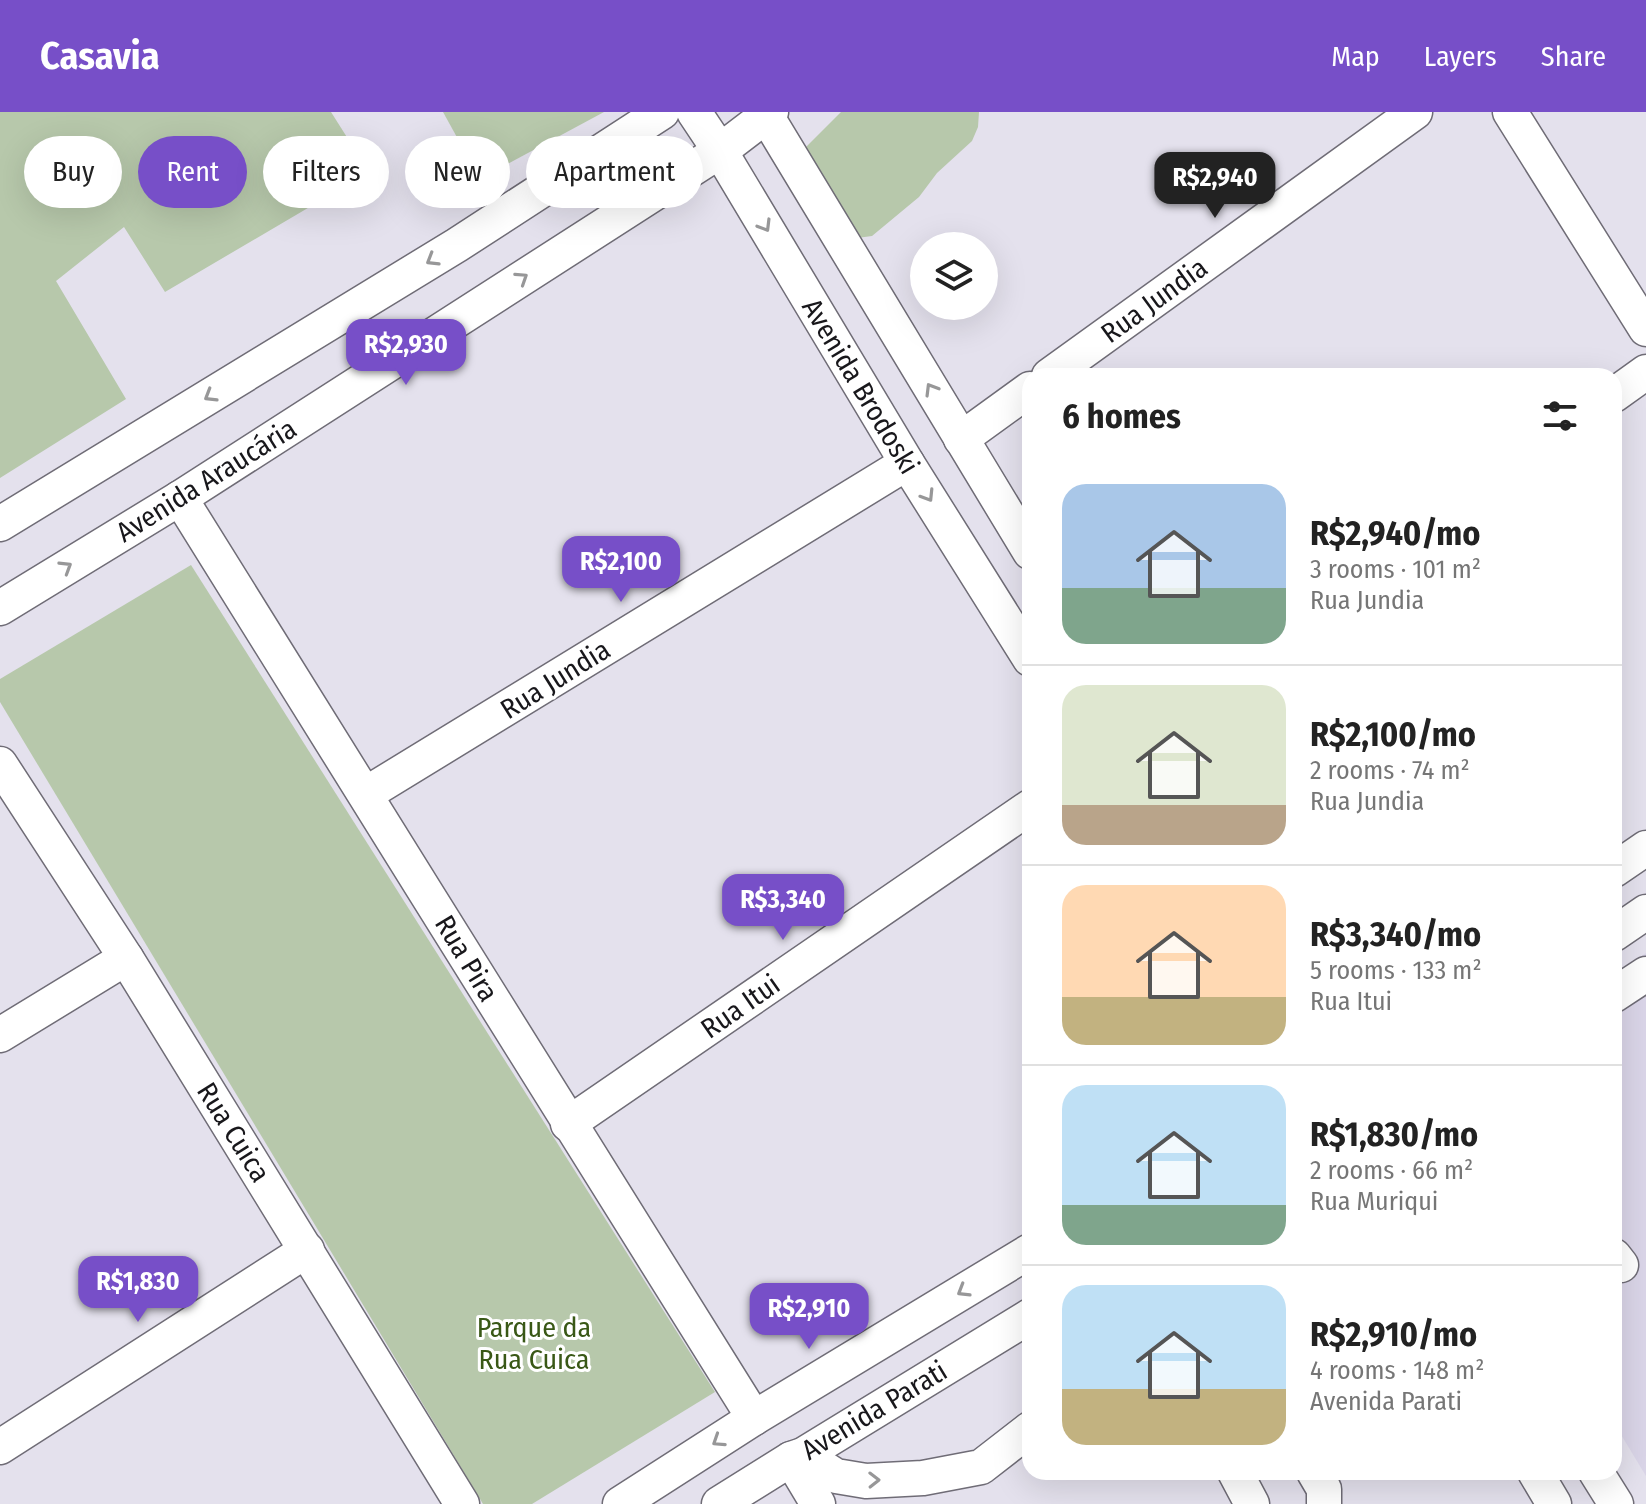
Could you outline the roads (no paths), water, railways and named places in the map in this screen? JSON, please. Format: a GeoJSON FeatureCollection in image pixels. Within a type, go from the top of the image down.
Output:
{"type":"FeatureCollection","features":[{"type":"Feature","properties":{"kind":"street"},"geometry":{"type":"LineString","coordinates":[[0,524],[457,245],[662,112]]}},
{"type":"Feature","properties":{"kind":"street","name":"Avenida Brodoski"},"geometry":{"type":"LineString","coordinates":[[694,112],[1022,646]]}},
{"type":"Feature","properties":{"kind":"street","name":"Rua Jundia"},"geometry":{"type":"LineString","coordinates":[[1060,368],[1415,112]]}},
{"type":"Feature","properties":{"kind":"street"},"geometry":{"type":"LineString","coordinates":[[1510,112],[1646,329]]}},
{"type":"Feature","properties":{"kind":"street","name":"Avenida Brodoski"},"geometry":{"type":"LineString","coordinates":[[767,113],[1022,539]]}},
{"type":"Feature","properties":{"kind":"street","name":"Avenida Araucária"},"geometry":{"type":"LineString","coordinates":[[0,608],[180,498],[720,151],[767,113]]}},
{"type":"Feature","properties":{"kind":"street"},"geometry":{"type":"LineString","coordinates":[[1622,389],[1646,372]]}},
{"type":"Feature","properties":{"kind":"street"},"geometry":{"type":"LineString","coordinates":[[961,439],[1022,395]]}},
{"type":"Feature","properties":{"kind":"street","name":"Rua Jundia"},"geometry":{"type":"LineString","coordinates":[[366,794],[907,463]]}},
{"type":"Feature","properties":{"kind":"street","name":"Rua Pira"},"geometry":{"type":"LineString","coordinates":[[180,498],[754,1418]]}},
{"type":"Feature","properties":{"kind":"street","name":"Rua Cuica"},"geometry":{"type":"LineString","coordinates":[[0,764],[126,958],[462,1504]]}},
{"type":"Feature","properties":{"kind":"street","name":"Rua Itui"},"geometry":{"type":"LineString","coordinates":[[568,1124],[1022,812]]}},
{"type":"Feature","properties":{"kind":"street"},"geometry":{"type":"LineString","coordinates":[[1622,864],[1646,848]]}},
{"type":"Feature","properties":{"kind":"street"},"geometry":{"type":"LineString","coordinates":[[1622,928],[1646,912]]}},
{"type":"Feature","properties":{"kind":"street"},"geometry":{"type":"LineString","coordinates":[[0,1035],[126,958]]}},
{"type":"Feature","properties":{"kind":"street"},"geometry":{"type":"LineString","coordinates":[[1622,990],[1646,974]]}},
{"type":"Feature","properties":{"kind":"street"},"geometry":{"type":"LineString","coordinates":[[0,1447],[307,1250]]}},
{"type":"Feature","properties":{"kind":"street","name":"Avenida Parati"},"geometry":{"type":"LineString","coordinates":[[620,1504],[754,1418],[1022,1256]]}},
{"type":"Feature","properties":{"kind":"street","name":"Avenida Parati"},"geometry":{"type":"LineString","coordinates":[[719,1504],[1022,1321]]}},
{"type":"Feature","properties":{"kind":"street"},"geometry":{"type":"LineString","coordinates":[[797,1457],[836,1476],[866,1481],[923,1478],[981,1467],[1022,1435]]}},
{"type":"Feature","properties":{"kind":"street"},"geometry":{"type":"LineString","coordinates":[[797,1457],[818,1504]]}},
{"type":"Feature","properties":{"kind":"street"},"geometry":{"type":"LineString","coordinates":[[1239,1480],[1252,1504]]}},
{"type":"Feature","properties":{"kind":"street"},"geometry":{"type":"LineString","coordinates":[[1319,1480],[1324,1489],[1324,1504]]}},
{"type":"Feature","properties":{"kind":"street"},"geometry":{"type":"LineString","coordinates":[[1540,1480],[1554,1504]]}},
{"type":"Feature","properties":{"kind":"street"},"geometry":{"type":"LineString","coordinates":[[1601,1480],[1616,1504]]}},
{"type":"Feature","properties":{"kind":"park label","name":"Parque da Rua Cuica"},"geometry":{"type":"Point","coordinates":[534,1343]}}]}
